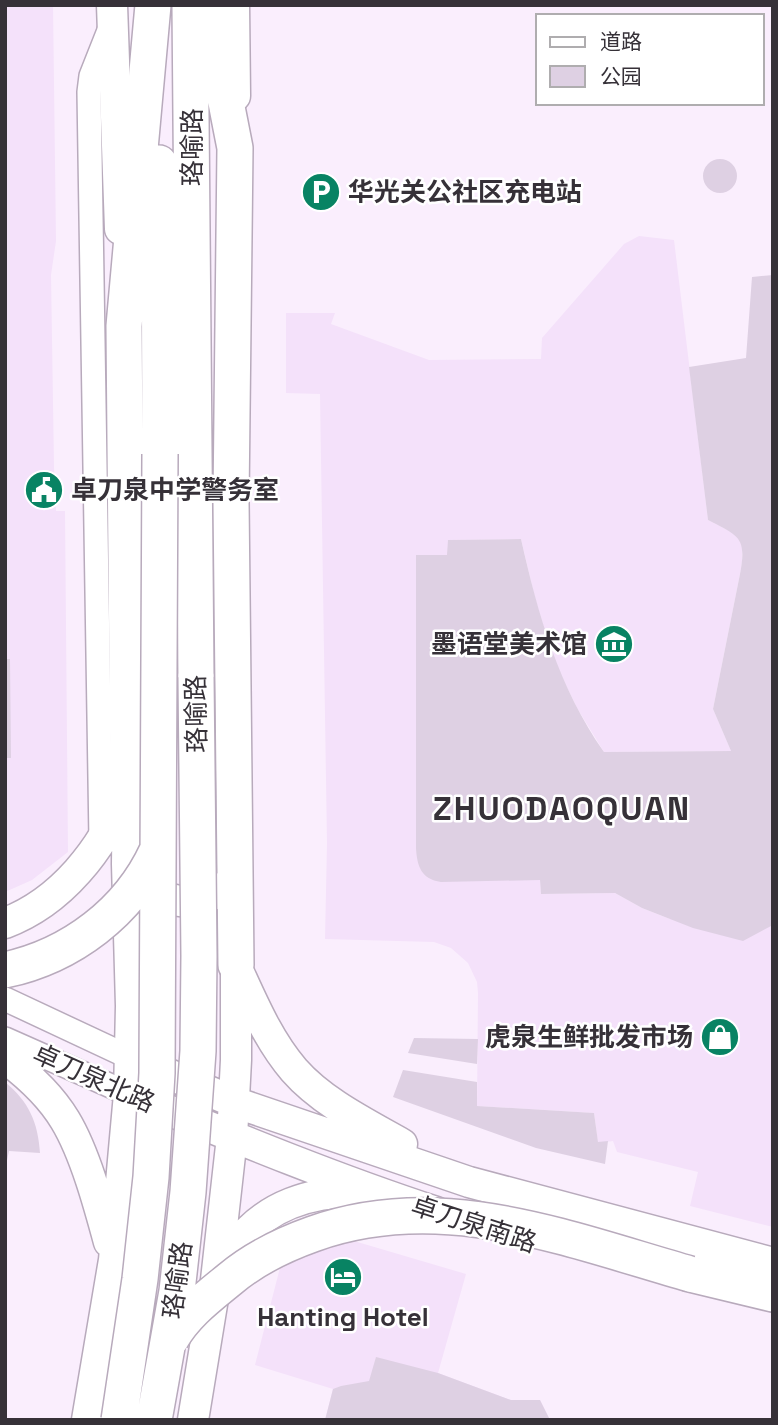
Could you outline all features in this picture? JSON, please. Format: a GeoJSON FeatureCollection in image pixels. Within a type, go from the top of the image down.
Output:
{"type":"FeatureCollection","features":[{"type":"Feature","properties":{"kind":"highway"},"geometry":{"type":"LineString","coordinates":[[128,785],[124,327],[153,5]]}},
{"type":"Feature","properties":{"kind":"highway","name":"珞喻路"},"geometry":{"type":"LineString","coordinates":[[119,1420],[140,1279],[157,1073],[159,5]]}},
{"type":"Feature","properties":{"kind":"highway","name":"珞喻路"},"geometry":{"type":"LineString","coordinates":[[152,1420],[177,1291],[188,1192],[198,1051],[190,5]]}},
{"type":"Feature","properties":{"kind":"highway"},"geometry":{"type":"LineString","coordinates":[[207,5],[235,148],[231,501],[236,965]]}},
{"type":"Feature","properties":{"kind":"highway"},"geometry":{"type":"LineString","coordinates":[[5,970],[50,956],[85,936],[117,909],[149,869],[173,809],[184,719],[196,677]]}},
{"type":"Feature","properties":{"kind":"highway"},"geometry":{"type":"LineString","coordinates":[[133,1420],[162,1354],[177,1328],[197,1306],[255,1260],[274,1250],[325,1230],[363,1220],[446,1215],[483,1220],[538,1231],[773,1294]]}},
{"type":"Feature","properties":{"kind":"main road"},"geometry":{"type":"LineString","coordinates":[[234,5],[235,148]]}},
{"type":"Feature","properties":{"kind":"main road"},"geometry":{"type":"LineString","coordinates":[[112,14],[124,327]]}},
{"type":"Feature","properties":{"kind":"main road"},"geometry":{"type":"LineString","coordinates":[[5,923],[32,911],[51,897],[85,862],[116,817],[128,785]]}},
{"type":"Feature","properties":{"kind":"main road"},"geometry":{"type":"LineString","coordinates":[[87,1420],[114,1261],[129,1094],[131,1006],[128,785]]}},
{"type":"Feature","properties":{"kind":"main road"},"geometry":{"type":"LineString","coordinates":[[127,864],[149,888],[159,895],[179,901],[202,900],[236,878]]}},
{"type":"Feature","properties":{"kind":"main road"},"geometry":{"type":"LineString","coordinates":[[193,1420],[216,1280],[232,1137],[236,965]]}},
{"type":"Feature","properties":{"kind":"main road"},"geometry":{"type":"LineString","coordinates":[[236,965],[275,1045],[310,1086],[369,1126],[469,1182]]}},
{"type":"Feature","properties":{"kind":"main road"},"geometry":{"type":"LineString","coordinates":[[5,1058],[36,1084],[65,1120],[89,1178],[114,1261]]}},
{"type":"Feature","properties":{"kind":"main road","name":"卓刀泉北路"},"geometry":{"type":"LineString","coordinates":[[131,1058],[180,1078]]}},
{"type":"Feature","properties":{"kind":"main road","name":"卓刀泉南路"},"geometry":{"type":"LineString","coordinates":[[180,1078],[234,1102],[469,1182],[773,1263]]}},
{"type":"Feature","properties":{"kind":"main road","name":"卓刀泉北路"},"geometry":{"type":"LineString","coordinates":[[129,1094],[182,1116]]}},
{"type":"Feature","properties":{"kind":"main road","name":"卓刀泉南路"},"geometry":{"type":"LineString","coordinates":[[182,1116],[377,1192],[513,1237],[668,1283],[773,1310]]}},
{"type":"Feature","properties":{"kind":"main road"},"geometry":{"type":"LineString","coordinates":[[216,1280],[236,1247],[266,1215],[293,1202],[318,1195],[377,1192]]}},
{"type":"Feature","properties":{"kind":"main road"},"geometry":{"type":"LineString","coordinates":[[112,1420],[142,1417],[152,1420]]}},
{"type":"Feature","properties":{"kind":"street"},"geometry":{"type":"LineString","coordinates":[[101,842],[89,92],[91,76],[112,14]]}},
{"type":"Feature","properties":{"kind":"street","name":"卓刀泉北路"},"geometry":{"type":"LineString","coordinates":[[5,999],[131,1058]]}},
{"type":"Feature","properties":{"kind":"street","name":"卓刀泉北路"},"geometry":{"type":"LineString","coordinates":[[5,1039],[129,1094]]}},
{"type":"Feature","properties":{"kind":"shaded area"},"geometry":{"type":"Polygon","coordinates":[[[5,5],[53,5],[56,241],[51,275],[54,467],[56,511],[65,511],[68,852],[32,880],[5,892],[5,5]]]}},
{"type":"Feature","properties":{"kind":"shaded area"},"geometry":{"type":"Polygon","coordinates":[[[639,236],[674,240],[708,520],[732,532],[742,546],[740,574],[713,709],[731,751],[604,752],[577,708],[548,642],[521,539],[448,540],[448,555],[416,556],[416,848],[525,880],[540,880],[541,894],[615,893],[670,919],[773,925],[773,1227],[690,1206],[698,1172],[617,1152],[613,1141],[598,1143],[594,1113],[477,1106],[477,982],[468,963],[451,948],[434,942],[325,939],[327,843],[320,394],[286,393],[286,313],[335,313],[331,324],[429,360],[541,359],[542,338],[624,244],[639,236]]]}},
{"type":"Feature","properties":{"kind":"shaded area"},"geometry":{"type":"Polygon","coordinates":[[[337,1236],[466,1274],[438,1373],[511,1400],[540,1400],[550,1420],[325,1420],[333,1389],[255,1365],[283,1256],[337,1236]]]}},
{"type":"Feature","properties":{"kind":"green space"},"geometry":{"type":"Polygon","coordinates":[[[720,159],[732,164],[737,176],[732,188],[720,193],[708,188],[703,176],[708,164],[720,159]]]}},
{"type":"Feature","properties":{"kind":"green space"},"geometry":{"type":"Polygon","coordinates":[[[773,275],[773,925],[743,941],[693,928],[642,908],[615,893],[541,894],[540,880],[441,882],[429,878],[421,871],[416,848],[416,555],[447,555],[448,540],[521,539],[543,623],[562,677],[588,728],[604,752],[731,751],[713,709],[742,552],[734,534],[708,520],[689,367],[746,358],[752,277],[773,275]]]}},
{"type":"Feature","properties":{"kind":"green space"},"geometry":{"type":"Polygon","coordinates":[[[5,659],[10,659],[11,758],[5,758],[5,659]]]}},
{"type":"Feature","properties":{"kind":"green space"},"geometry":{"type":"Polygon","coordinates":[[[414,1038],[478,1039],[477,1064],[408,1053],[414,1038]]]}},
{"type":"Feature","properties":{"kind":"green space"},"geometry":{"type":"Polygon","coordinates":[[[403,1070],[477,1082],[477,1106],[594,1113],[598,1142],[608,1141],[605,1164],[536,1148],[393,1097],[403,1070]]]}},
{"type":"Feature","properties":{"kind":"green space"},"geometry":{"type":"Polygon","coordinates":[[[5,1082],[31,1113],[40,1153],[9,1151],[5,1170],[5,1082]]]}},
{"type":"Feature","properties":{"kind":"green space"},"geometry":{"type":"Polygon","coordinates":[[[376,1357],[438,1373],[511,1400],[540,1400],[550,1420],[325,1420],[333,1389],[369,1381],[376,1357]]]}},
{"type":"Feature","properties":{"kind":"place","name":"华光关公社区充电站"},"geometry":{"type":"Point","coordinates":[321,192]}},
{"type":"Feature","properties":{"kind":"place","name":"卓刀泉中学警务室"},"geometry":{"type":"Point","coordinates":[44,490]}},
{"type":"Feature","properties":{"kind":"place","name":"墨语堂美术馆"},"geometry":{"type":"Point","coordinates":[614,644]}},
{"type":"Feature","properties":{"kind":"place","name":"虎泉生鲜批发市场"},"geometry":{"type":"Point","coordinates":[720,1037]}},
{"type":"Feature","properties":{"kind":"place","name":"Hanting Hotel"},"geometry":{"type":"Point","coordinates":[343,1277]}},
{"type":"Feature","properties":{"kind":"district","name":"ZHUODAOQUAN"},"geometry":{"type":"Point","coordinates":[562,809]}}]}
